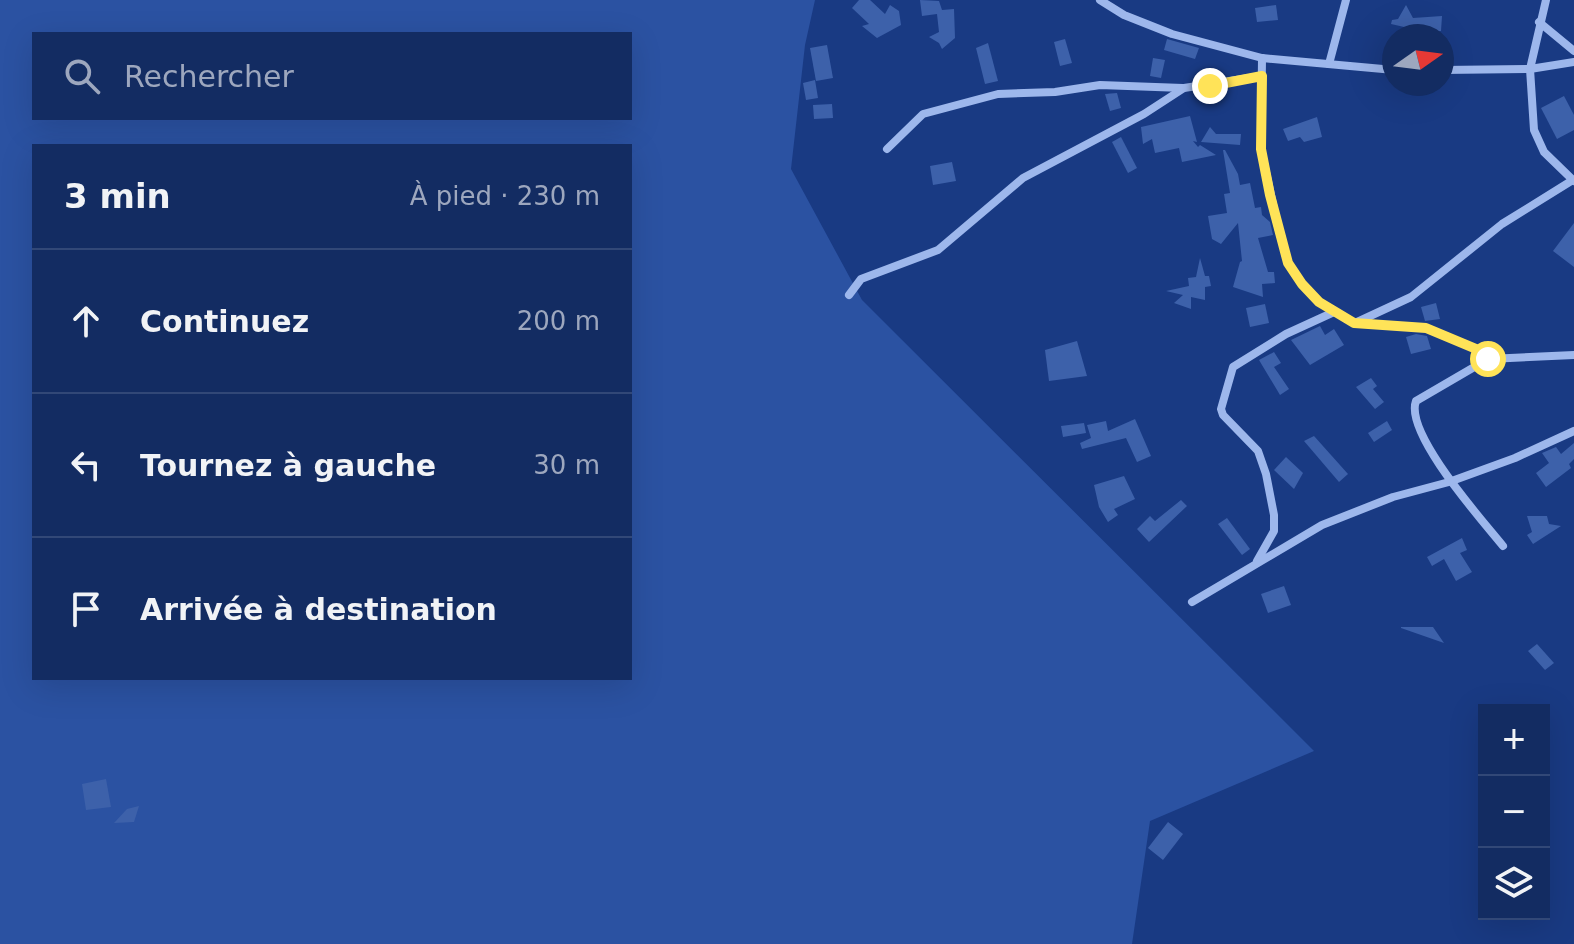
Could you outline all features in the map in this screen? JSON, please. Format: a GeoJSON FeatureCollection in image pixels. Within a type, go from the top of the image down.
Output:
{"type":"FeatureCollection","features":[{"type":"Feature","properties":{"kind":"street"},"geometry":{"type":"LineString","coordinates":[[1100,0],[1124,15],[1172,34],[1262,58],[1382,69]]}},
{"type":"Feature","properties":{"kind":"street"},"geometry":{"type":"LineString","coordinates":[[1329,64],[1346,0]]}},
{"type":"Feature","properties":{"kind":"street"},"geometry":{"type":"LineString","coordinates":[[1354,323],[1411,297],[1502,224],[1573,180],[1544,152],[1534,130],[1530,69],[1539,22],[1547,0]]}},
{"type":"Feature","properties":{"kind":"street"},"geometry":{"type":"LineString","coordinates":[[1539,22],[1574,51]]}},
{"type":"Feature","properties":{"kind":"street"},"geometry":{"type":"LineString","coordinates":[[1262,58],[1261,149],[1285,251],[1302,284],[1319,302],[1354,323],[1426,328],[1481,351],[1488,359]]}},
{"type":"Feature","properties":{"kind":"street"},"geometry":{"type":"LineString","coordinates":[[1454,70],[1530,69],[1574,62]]}},
{"type":"Feature","properties":{"kind":"street"},"geometry":{"type":"LineString","coordinates":[[887,149],[923,114],[998,94],[1055,92],[1100,85],[1184,88],[1262,76]]}},
{"type":"Feature","properties":{"kind":"street"},"geometry":{"type":"LineString","coordinates":[[849,295],[861,279],[938,250],[1023,178],[1144,114],[1184,88]]}},
{"type":"Feature","properties":{"kind":"street"},"geometry":{"type":"LineString","coordinates":[[1257,562],[1274,531],[1274,515],[1258,451],[1223,415],[1221,409],[1233,367],[1286,334],[1334,312]]}},
{"type":"Feature","properties":{"kind":"street"},"geometry":{"type":"LineString","coordinates":[[1503,546],[1449,482],[1414,419],[1413,407],[1423,396],[1488,359],[1574,355]]}},
{"type":"Feature","properties":{"kind":"street"},"geometry":{"type":"LineString","coordinates":[[1192,602],[1334,520],[1393,497],[1449,482],[1515,458],[1574,431]]}},
{"type":"Feature","properties":{"kind":"shaded area"},"geometry":{"type":"Polygon","coordinates":[[[0,0],[815,0],[805,45],[791,169],[862,300],[1314,751],[1150,821],[1132,944],[0,944],[0,0]]]}},
{"type":"Feature","properties":{"kind":"building"},"geometry":{"type":"Polygon","coordinates":[[[859,0],[870,0],[885,14],[890,5],[899,11],[901,25],[877,38],[862,26],[869,24],[852,8],[859,0]]]}},
{"type":"Feature","properties":{"kind":"building"},"geometry":{"type":"Polygon","coordinates":[[[920,0],[939,1],[942,10],[954,9],[955,38],[942,49],[929,37],[939,32],[937,14],[922,16],[920,0]]]}},
{"type":"Feature","properties":{"kind":"building"},"geometry":{"type":"Polygon","coordinates":[[[1276,5],[1278,20],[1257,22],[1255,8],[1276,5]]]}},
{"type":"Feature","properties":{"kind":"building"},"geometry":{"type":"Polygon","coordinates":[[[1406,5],[1413,18],[1442,16],[1441,24],[1391,24],[1392,20],[1398,19],[1406,5]]]}},
{"type":"Feature","properties":{"kind":"building"},"geometry":{"type":"Polygon","coordinates":[[[1065,39],[1072,63],[1060,66],[1054,42],[1065,39]]]}},
{"type":"Feature","properties":{"kind":"building"},"geometry":{"type":"Polygon","coordinates":[[[1167,39],[1199,48],[1195,59],[1164,50],[1167,39]]]}},
{"type":"Feature","properties":{"kind":"building"},"geometry":{"type":"Polygon","coordinates":[[[988,43],[998,81],[985,84],[976,48],[988,43]]]}},
{"type":"Feature","properties":{"kind":"building"},"geometry":{"type":"Polygon","coordinates":[[[827,45],[833,78],[816,81],[810,48],[827,45]]]}},
{"type":"Feature","properties":{"kind":"building"},"geometry":{"type":"Polygon","coordinates":[[[1153,58],[1165,60],[1161,78],[1150,76],[1153,58]]]}},
{"type":"Feature","properties":{"kind":"building"},"geometry":{"type":"Polygon","coordinates":[[[815,80],[818,98],[806,100],[803,83],[815,80]]]}},
{"type":"Feature","properties":{"kind":"building"},"geometry":{"type":"Polygon","coordinates":[[[1117,93],[1121,108],[1110,111],[1105,94],[1117,93]]]}},
{"type":"Feature","properties":{"kind":"building"},"geometry":{"type":"Polygon","coordinates":[[[1564,96],[1574,115],[1574,130],[1557,139],[1541,108],[1564,96]]]}},
{"type":"Feature","properties":{"kind":"building"},"geometry":{"type":"Polygon","coordinates":[[[832,104],[833,118],[814,119],[813,105],[832,104]]]}},
{"type":"Feature","properties":{"kind":"building"},"geometry":{"type":"Polygon","coordinates":[[[1190,116],[1197,142],[1193,141],[1198,147],[1200,145],[1216,155],[1182,162],[1179,148],[1155,153],[1152,139],[1143,144],[1141,127],[1190,116]]]}},
{"type":"Feature","properties":{"kind":"building"},"geometry":{"type":"Polygon","coordinates":[[[1317,117],[1322,137],[1304,142],[1300,137],[1288,141],[1283,129],[1317,117]]]}},
{"type":"Feature","properties":{"kind":"building"},"geometry":{"type":"Polygon","coordinates":[[[1210,127],[1216,134],[1241,134],[1240,145],[1201,142],[1210,127]]]}},
{"type":"Feature","properties":{"kind":"building"},"geometry":{"type":"Polygon","coordinates":[[[1121,137],[1137,168],[1128,173],[1112,142],[1121,137]]]}},
{"type":"Feature","properties":{"kind":"building"},"geometry":{"type":"Polygon","coordinates":[[[1223,150],[1238,174],[1240,185],[1250,183],[1255,208],[1261,207],[1262,215],[1270,222],[1273,235],[1258,238],[1268,272],[1274,272],[1275,283],[1262,284],[1263,297],[1233,287],[1242,261],[1238,223],[1221,244],[1212,239],[1208,216],[1227,213],[1224,194],[1230,193],[1223,150]]]}},
{"type":"Feature","properties":{"kind":"building"},"geometry":{"type":"Polygon","coordinates":[[[952,162],[956,181],[933,185],[930,166],[952,162]]]}},
{"type":"Feature","properties":{"kind":"building"},"geometry":{"type":"Polygon","coordinates":[[[1574,223],[1574,267],[1553,251],[1574,223]]]}},
{"type":"Feature","properties":{"kind":"building"},"geometry":{"type":"Polygon","coordinates":[[[1200,258],[1211,286],[1205,287],[1205,300],[1191,297],[1191,309],[1174,303],[1183,295],[1166,291],[1189,286],[1188,278],[1196,277],[1200,258]]]}},
{"type":"Feature","properties":{"kind":"building"},"geometry":{"type":"Polygon","coordinates":[[[1436,303],[1440,319],[1425,321],[1421,307],[1436,303]]]}},
{"type":"Feature","properties":{"kind":"building"},"geometry":{"type":"Polygon","coordinates":[[[1265,304],[1269,323],[1250,327],[1246,308],[1265,304]]]}},
{"type":"Feature","properties":{"kind":"building"},"geometry":{"type":"Polygon","coordinates":[[[1320,326],[1325,335],[1334,329],[1344,345],[1310,365],[1291,340],[1320,326]]]}},
{"type":"Feature","properties":{"kind":"building"},"geometry":{"type":"Polygon","coordinates":[[[1416,334],[1427,336],[1431,349],[1411,354],[1406,337],[1416,334]]]}},
{"type":"Feature","properties":{"kind":"building"},"geometry":{"type":"Polygon","coordinates":[[[1077,341],[1087,376],[1049,381],[1045,350],[1077,341]]]}},
{"type":"Feature","properties":{"kind":"building"},"geometry":{"type":"Polygon","coordinates":[[[1274,352],[1281,363],[1274,367],[1289,389],[1280,395],[1259,360],[1274,352]]]}},
{"type":"Feature","properties":{"kind":"building"},"geometry":{"type":"Polygon","coordinates":[[[1371,378],[1377,386],[1373,389],[1384,402],[1375,409],[1356,387],[1371,378]]]}},
{"type":"Feature","properties":{"kind":"building"},"geometry":{"type":"Polygon","coordinates":[[[1135,419],[1151,456],[1137,462],[1126,438],[1082,449],[1080,443],[1091,438],[1087,425],[1106,421],[1108,431],[1135,419]]]}},
{"type":"Feature","properties":{"kind":"building"},"geometry":{"type":"Polygon","coordinates":[[[1387,421],[1392,430],[1374,442],[1368,433],[1387,421]]]}},
{"type":"Feature","properties":{"kind":"building"},"geometry":{"type":"Polygon","coordinates":[[[1084,423],[1086,433],[1063,437],[1061,426],[1084,423]]]}},
{"type":"Feature","properties":{"kind":"building"},"geometry":{"type":"Polygon","coordinates":[[[1314,436],[1348,474],[1339,482],[1304,441],[1314,436]]]}},
{"type":"Feature","properties":{"kind":"building"},"geometry":{"type":"Polygon","coordinates":[[[1574,443],[1574,459],[1569,464],[1571,468],[1546,487],[1536,473],[1549,463],[1542,453],[1556,447],[1561,454],[1574,443]]]}},
{"type":"Feature","properties":{"kind":"building"},"geometry":{"type":"Polygon","coordinates":[[[1286,457],[1303,473],[1294,489],[1274,470],[1286,457]]]}},
{"type":"Feature","properties":{"kind":"building"},"geometry":{"type":"Polygon","coordinates":[[[1124,476],[1135,499],[1114,509],[1118,515],[1108,522],[1099,507],[1094,485],[1124,476]]]}},
{"type":"Feature","properties":{"kind":"building"},"geometry":{"type":"Polygon","coordinates":[[[1181,500],[1187,506],[1149,542],[1137,529],[1150,516],[1155,521],[1181,500]]]}},
{"type":"Feature","properties":{"kind":"building"},"geometry":{"type":"Polygon","coordinates":[[[1527,516],[1547,516],[1549,524],[1561,526],[1533,544],[1527,535],[1532,532],[1527,516]]]}},
{"type":"Feature","properties":{"kind":"building"},"geometry":{"type":"Polygon","coordinates":[[[1227,518],[1250,549],[1242,555],[1218,524],[1227,518]]]}},
{"type":"Feature","properties":{"kind":"building"},"geometry":{"type":"Polygon","coordinates":[[[1462,538],[1467,550],[1460,553],[1472,572],[1456,581],[1444,559],[1432,566],[1427,557],[1462,538]]]}},
{"type":"Feature","properties":{"kind":"building"},"geometry":{"type":"Polygon","coordinates":[[[1284,586],[1291,605],[1268,613],[1261,594],[1284,586]]]}},
{"type":"Feature","properties":{"kind":"building"},"geometry":{"type":"Polygon","coordinates":[[[1433,627],[1444,643],[1401,628],[1433,627]]]}},
{"type":"Feature","properties":{"kind":"building"},"geometry":{"type":"Polygon","coordinates":[[[1537,644],[1554,663],[1545,670],[1528,651],[1537,644]]]}},
{"type":"Feature","properties":{"kind":"building"},"geometry":{"type":"Polygon","coordinates":[[[106,779],[111,807],[86,810],[82,784],[106,779]]]}},
{"type":"Feature","properties":{"kind":"building"},"geometry":{"type":"Polygon","coordinates":[[[139,806],[134,822],[114,823],[127,809],[139,806]]]}},
{"type":"Feature","properties":{"kind":"building"},"geometry":{"type":"Polygon","coordinates":[[[1168,822],[1183,834],[1163,860],[1148,848],[1168,822]]]}},
{"type":"Feature","properties":{"kind":"route"},"geometry":{"type":"LineString","coordinates":[[1210,86],[1262,76],[1261,149],[1278,227],[1288,263],[1319,302],[1354,323],[1426,328],[1481,351],[1488,359]]}}]}
